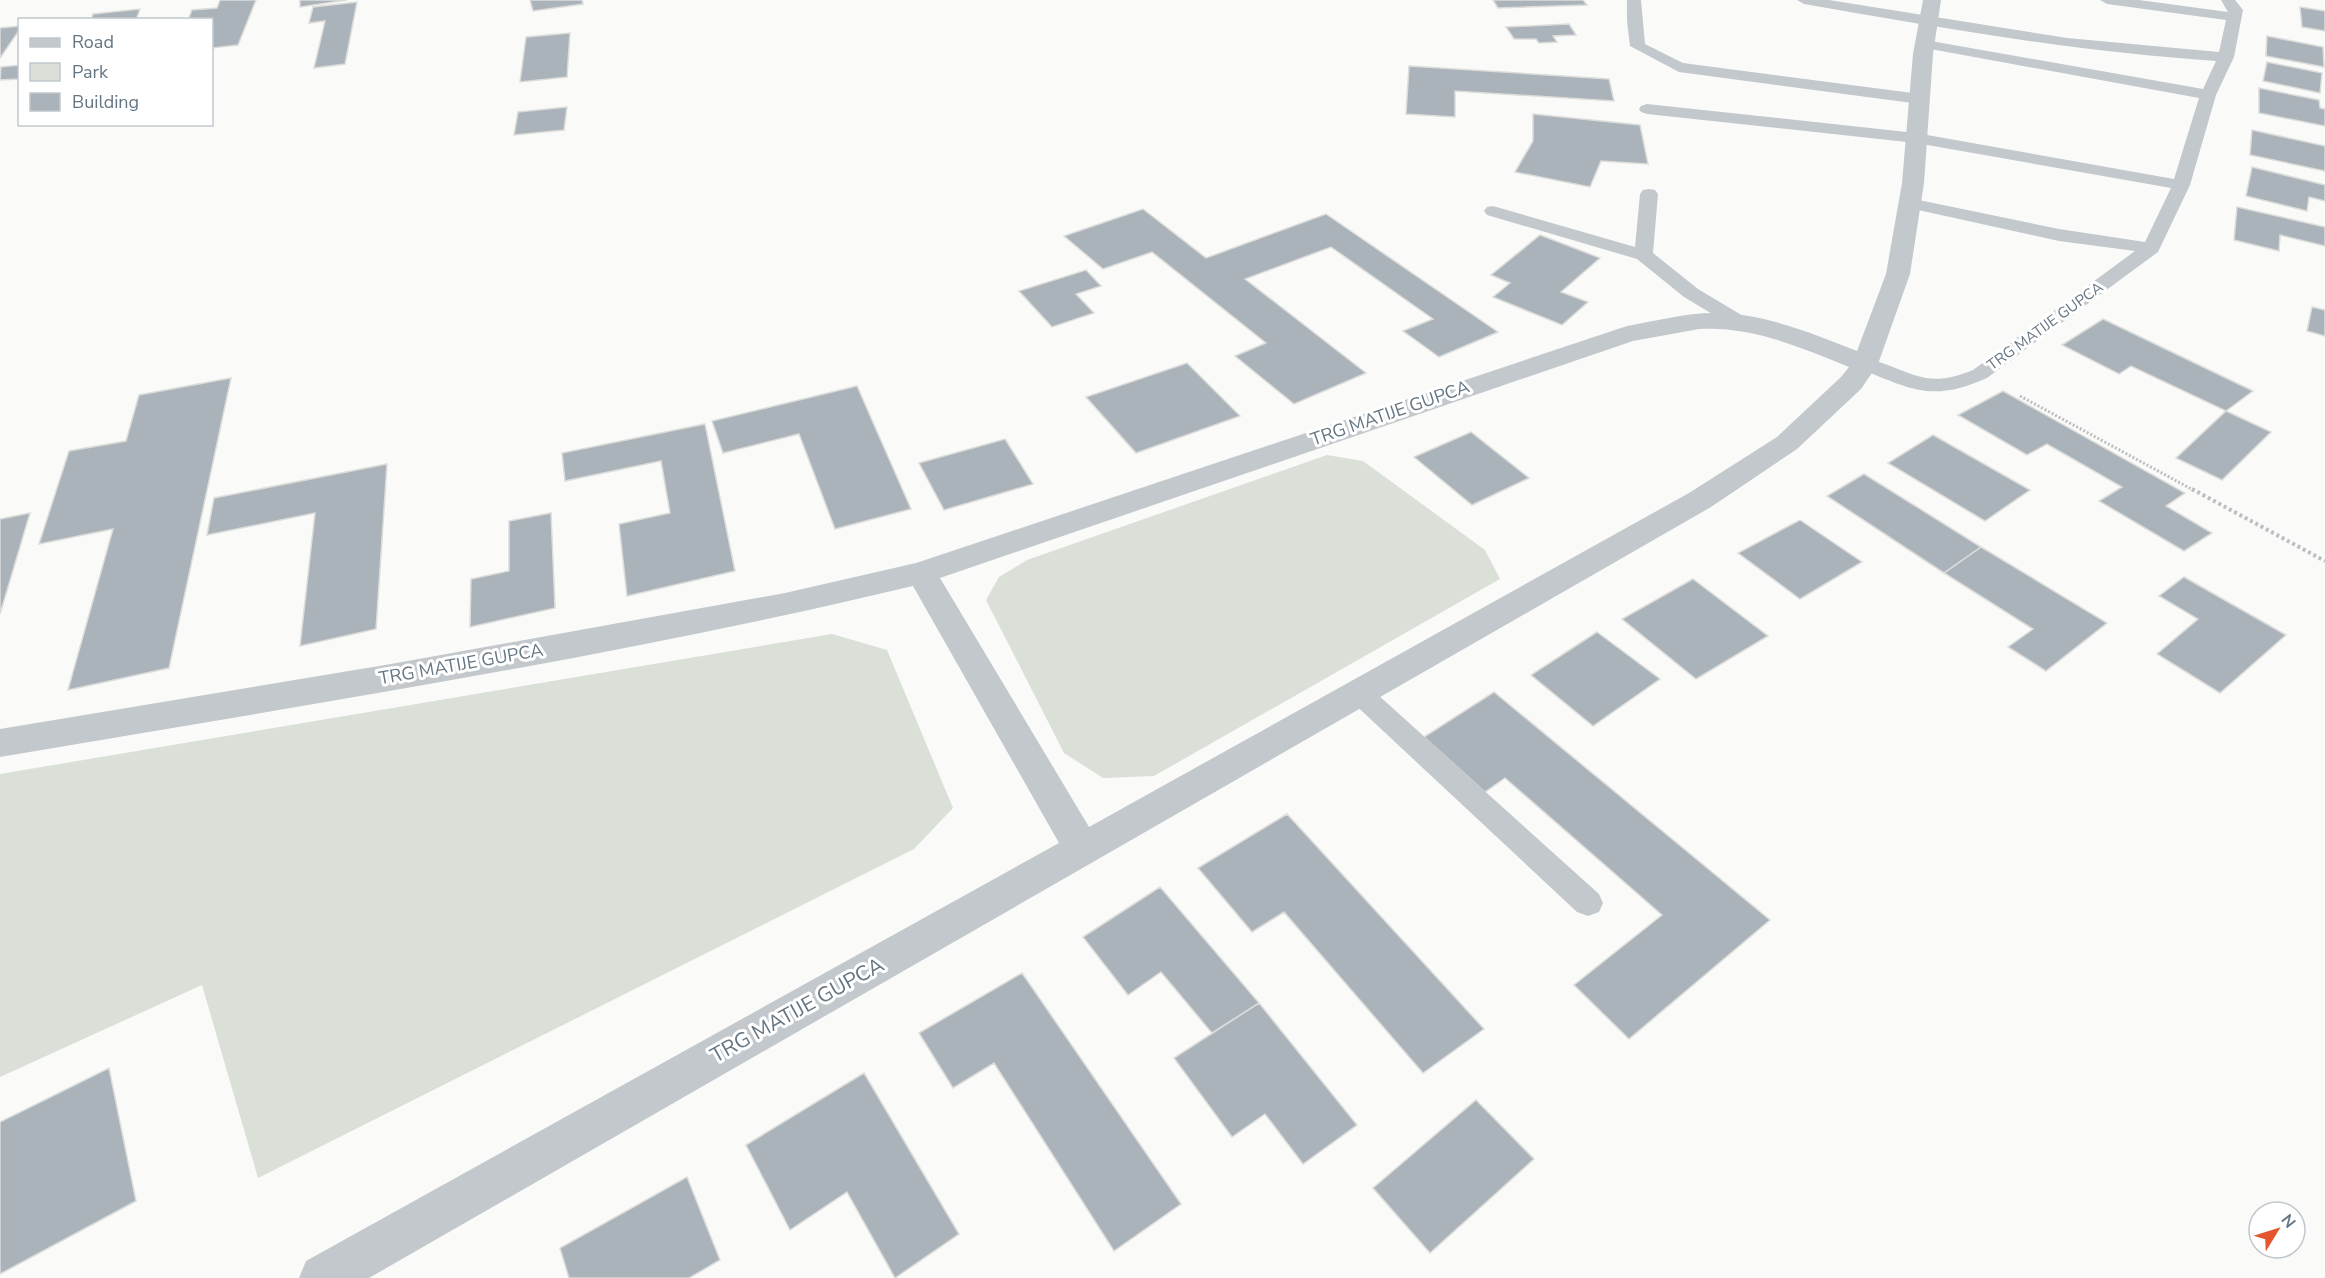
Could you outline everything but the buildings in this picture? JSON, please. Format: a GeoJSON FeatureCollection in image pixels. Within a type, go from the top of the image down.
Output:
{"type":"FeatureCollection","features":[{"type":"Feature","properties":{"kind":"street","name":"TRG MATIJE GUPCA"},"geometry":{"type":"LineString","coordinates":[[323,1278],[1700,500],[1787,443],[1851,383],[1865,364],[1898,274],[1909,203],[1928,22]]}},
{"type":"Feature","properties":{"kind":"street","name":"TRG MATIJE GUPCA"},"geometry":{"type":"LineString","coordinates":[[0,743],[391,677],[784,605],[921,573],[1627,334],[1690,322],[1742,323],[1814,343],[1865,364]]}},
{"type":"Feature","properties":{"kind":"street"},"geometry":{"type":"LineString","coordinates":[[921,573],[1082,849]]}},
{"type":"Feature","properties":{"kind":"lane"},"geometry":{"type":"LineString","coordinates":[[1634,0],[1634,21],[1638,46],[1679,67],[1920,99]]}},
{"type":"Feature","properties":{"kind":"lane"},"geometry":{"type":"LineString","coordinates":[[1804,0],[2057,42],[2157,54],[2226,57]]}},
{"type":"Feature","properties":{"kind":"lane"},"geometry":{"type":"LineString","coordinates":[[2107,0],[2233,17]]}},
{"type":"Feature","properties":{"kind":"lane","name":"TRG MATIJE GUPCA"},"geometry":{"type":"LineString","coordinates":[[1865,364],[1924,386],[1957,384],[1980,374],[2151,248],[2181,185],[2208,95],[2226,57],[2236,10],[2228,0]]}},
{"type":"Feature","properties":{"kind":"lane"},"geometry":{"type":"LineString","coordinates":[[1928,22],[2208,95]]}},
{"type":"Feature","properties":{"kind":"lane"},"geometry":{"type":"LineString","coordinates":[[1647,109],[1916,138],[2181,185]]}},
{"type":"Feature","properties":{"kind":"lane"},"geometry":{"type":"LineString","coordinates":[[1644,255],[1649,194]]}},
{"type":"Feature","properties":{"kind":"lane"},"geometry":{"type":"LineString","coordinates":[[1909,203],[2059,235],[2151,248]]}},
{"type":"Feature","properties":{"kind":"lane"},"geometry":{"type":"LineString","coordinates":[[1493,210],[1644,255],[1691,293],[1742,323]]}},
{"type":"Feature","properties":{"kind":"lane"},"geometry":{"type":"LineString","coordinates":[[1358,693],[1588,903]]}},
{"type":"Feature","properties":{"kind":"path"},"geometry":{"type":"LineString","coordinates":[[1980,374],[2325,561]]}},
{"type":"Feature","properties":{"kind":"green space"},"geometry":{"type":"Polygon","coordinates":[[[1327,455],[1363,461],[1485,550],[1500,579],[1154,776],[1103,778],[1064,753],[986,600],[999,577],[1027,560],[1327,455]]]}},
{"type":"Feature","properties":{"kind":"green space"},"geometry":{"type":"Polygon","coordinates":[[[832,634],[887,650],[953,808],[914,849],[258,1178],[202,985],[0,1077],[0,774],[832,634]]]}}]}
